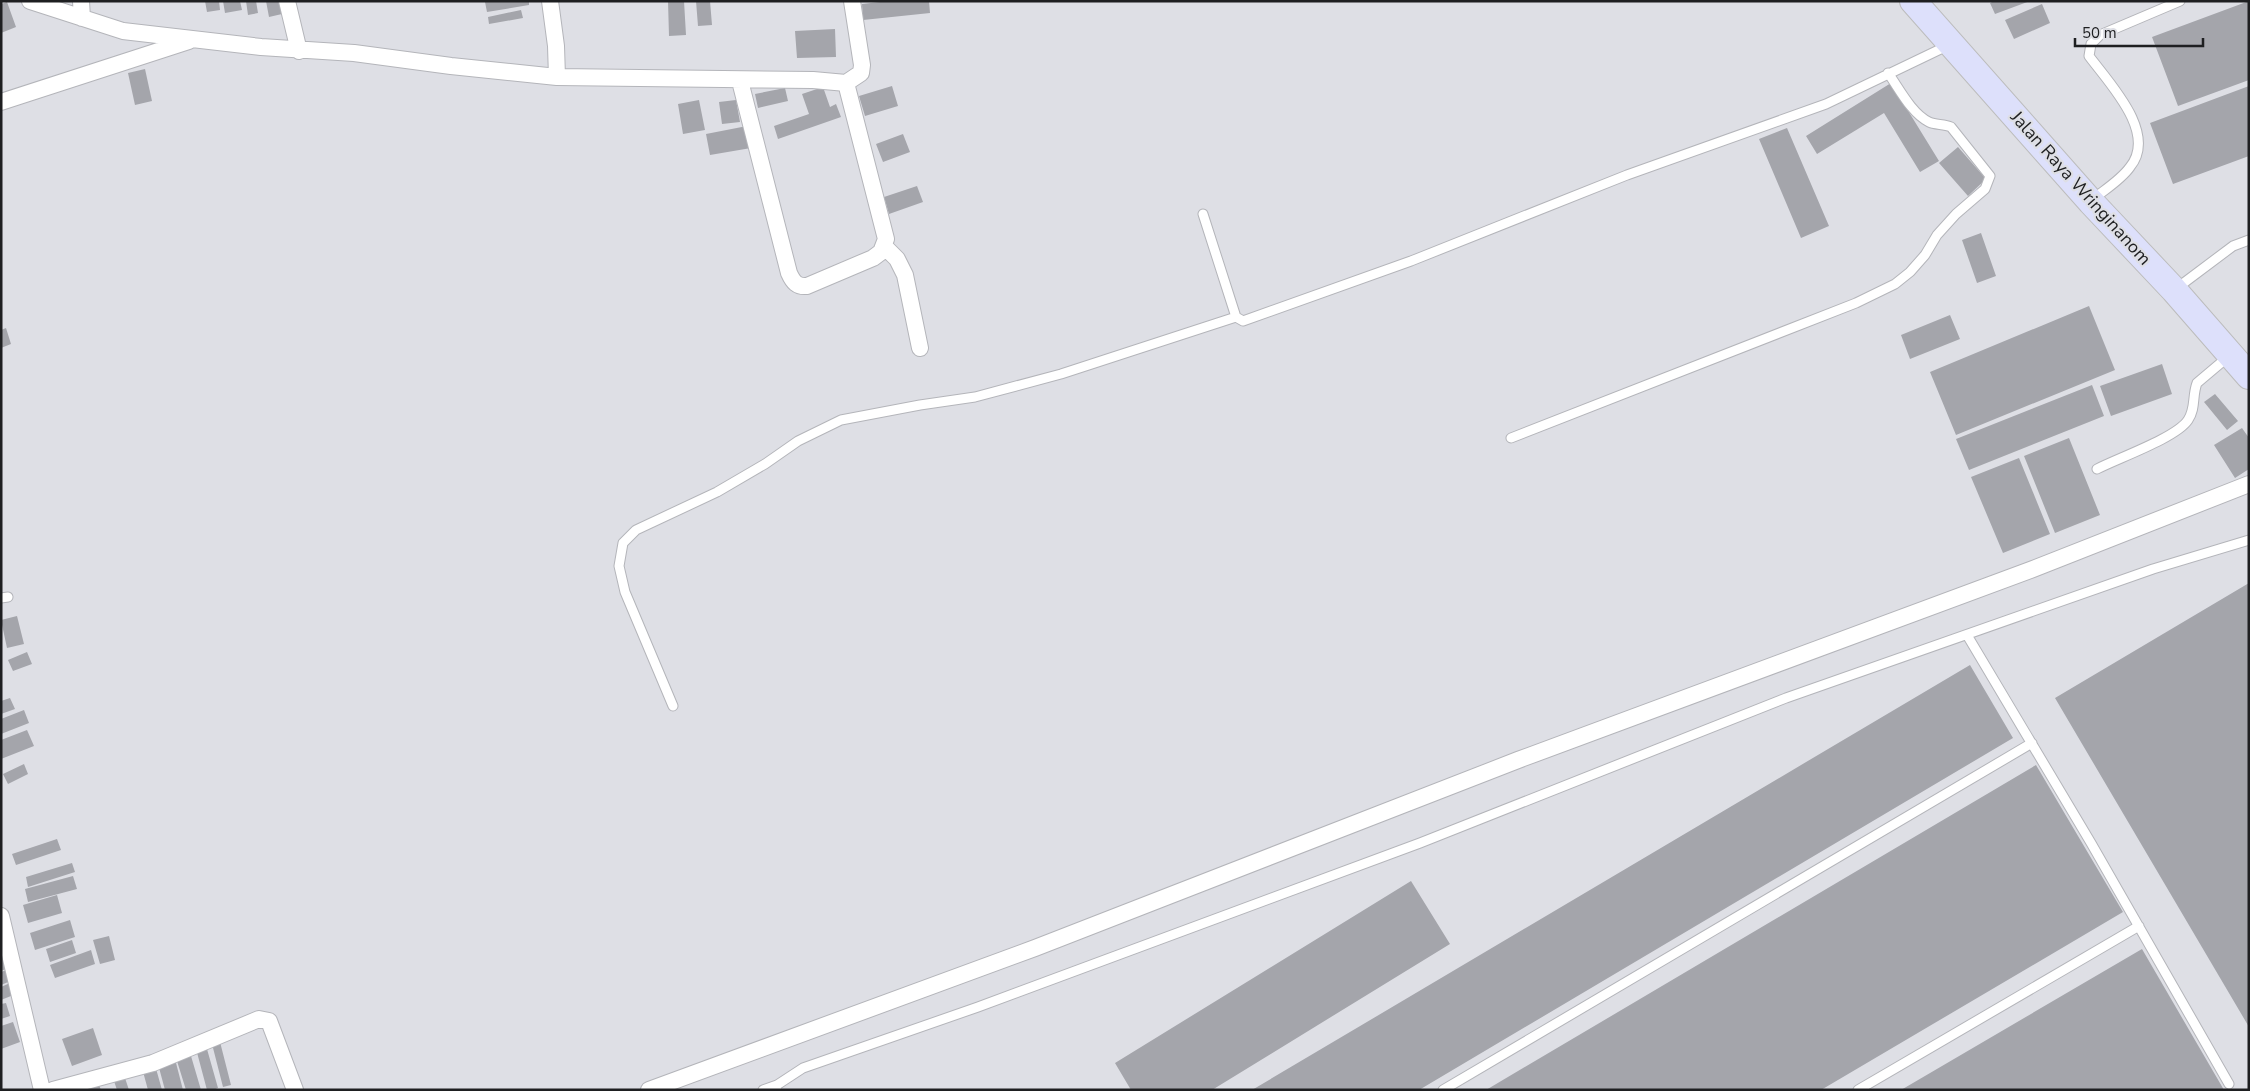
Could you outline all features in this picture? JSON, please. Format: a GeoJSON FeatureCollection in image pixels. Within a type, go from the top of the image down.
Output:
{"type":"FeatureCollection","features":[{"type":"Feature","properties":{"kind":"main road","name":"Jalan Raya Wringinanom"},"geometry":{"type":"LineString","coordinates":[[1913,1],[1951,44],[2099,194],[2183,284],[2231,355],[2249,376]]}},
{"type":"Feature","properties":{"kind":"street"},"geometry":{"type":"LineString","coordinates":[[30,1],[123,31],[299,51],[354,53],[557,77],[740,81],[813,80],[846,83],[861,73],[862,65],[852,1]]}},
{"type":"Feature","properties":{"kind":"street"},"geometry":{"type":"LineString","coordinates":[[80,1],[82,18]]}},
{"type":"Feature","properties":{"kind":"street"},"geometry":{"type":"LineString","coordinates":[[287,1],[299,51]]}},
{"type":"Feature","properties":{"kind":"street"},"geometry":{"type":"LineString","coordinates":[[550,1],[556,46],[557,77]]}},
{"type":"Feature","properties":{"kind":"street"},"geometry":{"type":"LineString","coordinates":[[1,102],[196,39]]}},
{"type":"Feature","properties":{"kind":"street"},"geometry":{"type":"LineString","coordinates":[[740,81],[792,280],[797,285],[807,286],[873,258],[884,246],[886,239],[846,83]]}},
{"type":"Feature","properties":{"kind":"street"},"geometry":{"type":"LineString","coordinates":[[884,246],[897,259],[905,275],[920,348]]}},
{"type":"Feature","properties":{"kind":"street"},"geometry":{"type":"LineString","coordinates":[[649,1090],[1035,948],[1518,760],[2033,569],[2249,484]]}},
{"type":"Feature","properties":{"kind":"street"},"geometry":{"type":"LineString","coordinates":[[1,916],[42,1090]]}},
{"type":"Feature","properties":{"kind":"street"},"geometry":{"type":"LineString","coordinates":[[53,1090],[152,1063],[259,1019],[269,1021],[295,1090]]}},
{"type":"Feature","properties":{"kind":"lane"},"geometry":{"type":"LineString","coordinates":[[2099,194],[2127,171],[2136,156],[2139,136],[2133,118],[2089,56],[2091,44],[2100,35],[2180,1]]}},
{"type":"Feature","properties":{"kind":"lane"},"geometry":{"type":"LineString","coordinates":[[1203,214],[1236,317],[1243,322],[1411,261],[1627,175],[1826,104],[1951,44]]}},
{"type":"Feature","properties":{"kind":"lane"},"geometry":{"type":"LineString","coordinates":[[1511,438],[1856,303],[1895,284],[1910,272],[1925,255],[1936,235],[1985,188],[1990,176],[1951,127],[1942,123],[1932,124],[1922,118],[1888,73]]}},
{"type":"Feature","properties":{"kind":"lane"},"geometry":{"type":"LineString","coordinates":[[2183,284],[2233,246],[2249,240]]}},
{"type":"Feature","properties":{"kind":"lane"},"geometry":{"type":"LineString","coordinates":[[673,706],[625,592],[619,566],[623,543],[636,530],[717,492],[766,464],[798,441],[841,420],[975,397],[1061,374],[1236,317]]}},
{"type":"Feature","properties":{"kind":"lane"},"geometry":{"type":"LineString","coordinates":[[2097,468],[2177,432],[2188,421],[2194,408],[2194,390],[2197,383],[2231,355]]}},
{"type":"Feature","properties":{"kind":"lane"},"geometry":{"type":"LineString","coordinates":[[763,1090],[776,1087],[803,1068],[978,1007],[1411,846],[1786,698],[1967,636],[2153,569],[2249,540]]}},
{"type":"Feature","properties":{"kind":"lane"},"geometry":{"type":"LineString","coordinates":[[1967,636],[2032,743],[2229,1084]]}},
{"type":"Feature","properties":{"kind":"lane"},"geometry":{"type":"LineString","coordinates":[[1443,1090],[2032,743]]}},
{"type":"Feature","properties":{"kind":"lane"},"geometry":{"type":"LineString","coordinates":[[1858,1090],[2139,926]]}},
{"type":"Feature","properties":{"kind":"building"},"geometry":{"type":"Polygon","coordinates":[[[205,1],[219,1],[220,10],[207,12],[205,1]]]}},
{"type":"Feature","properties":{"kind":"building"},"geometry":{"type":"Polygon","coordinates":[[[223,1],[240,1],[242,10],[225,13],[223,1]]]}},
{"type":"Feature","properties":{"kind":"building"},"geometry":{"type":"Polygon","coordinates":[[[246,1],[256,1],[258,13],[248,15],[246,1]]]}},
{"type":"Feature","properties":{"kind":"building"},"geometry":{"type":"Polygon","coordinates":[[[266,1],[280,1],[282,14],[269,17],[266,1]]]}},
{"type":"Feature","properties":{"kind":"building"},"geometry":{"type":"Polygon","coordinates":[[[529,1],[529,5],[487,12],[485,2],[529,1]]]}},
{"type":"Feature","properties":{"kind":"building"},"geometry":{"type":"Polygon","coordinates":[[[668,1],[684,1],[686,35],[669,36],[668,1]]]}},
{"type":"Feature","properties":{"kind":"building"},"geometry":{"type":"Polygon","coordinates":[[[696,1],[710,1],[712,25],[698,26],[696,1]]]}},
{"type":"Feature","properties":{"kind":"building"},"geometry":{"type":"Polygon","coordinates":[[[889,1],[929,1],[930,13],[863,20],[862,4],[889,1]]]}},
{"type":"Feature","properties":{"kind":"building"},"geometry":{"type":"Polygon","coordinates":[[[1994,1],[2030,1],[1995,14],[1990,3],[1994,1]]]}},
{"type":"Feature","properties":{"kind":"building"},"geometry":{"type":"Polygon","coordinates":[[[2249,1],[2249,80],[2178,106],[2152,37],[2249,1]]]}},
{"type":"Feature","properties":{"kind":"building"},"geometry":{"type":"Polygon","coordinates":[[[7,2],[16,27],[1,33],[1,4],[7,2]]]}},
{"type":"Feature","properties":{"kind":"building"},"geometry":{"type":"Polygon","coordinates":[[[2042,4],[2050,23],[2014,39],[2005,20],[2042,4]]]}},
{"type":"Feature","properties":{"kind":"building"},"geometry":{"type":"Polygon","coordinates":[[[521,10],[523,18],[489,24],[488,17],[521,10]]]}},
{"type":"Feature","properties":{"kind":"building"},"geometry":{"type":"Polygon","coordinates":[[[835,29],[836,57],[797,58],[795,31],[835,29]]]}},
{"type":"Feature","properties":{"kind":"building"},"geometry":{"type":"Polygon","coordinates":[[[145,69],[152,101],[135,105],[128,73],[145,69]]]}},
{"type":"Feature","properties":{"kind":"building"},"geometry":{"type":"Polygon","coordinates":[[[1891,83],[1939,161],[1920,172],[1884,113],[1817,154],[1806,136],[1891,83]]]}},
{"type":"Feature","properties":{"kind":"building"},"geometry":{"type":"Polygon","coordinates":[[[892,86],[898,106],[865,116],[859,96],[892,86]]]}},
{"type":"Feature","properties":{"kind":"building"},"geometry":{"type":"Polygon","coordinates":[[[2249,86],[2249,156],[2173,184],[2150,123],[2249,86]]]}},
{"type":"Feature","properties":{"kind":"building"},"geometry":{"type":"Polygon","coordinates":[[[823,87],[830,107],[836,104],[841,117],[778,139],[774,126],[809,114],[802,94],[823,87]]]}},
{"type":"Feature","properties":{"kind":"building"},"geometry":{"type":"Polygon","coordinates":[[[785,88],[788,101],[758,108],[755,94],[785,88]]]}},
{"type":"Feature","properties":{"kind":"building"},"geometry":{"type":"Polygon","coordinates":[[[699,100],[705,130],[683,134],[678,104],[699,100]]]}},
{"type":"Feature","properties":{"kind":"building"},"geometry":{"type":"Polygon","coordinates":[[[736,100],[740,122],[722,124],[719,102],[736,100]]]}},
{"type":"Feature","properties":{"kind":"building"},"geometry":{"type":"Polygon","coordinates":[[[747,126],[751,148],[710,155],[706,134],[747,126]]]}},
{"type":"Feature","properties":{"kind":"building"},"geometry":{"type":"Polygon","coordinates":[[[1787,128],[1829,226],[1801,238],[1759,139],[1787,128]]]}},
{"type":"Feature","properties":{"kind":"building"},"geometry":{"type":"Polygon","coordinates":[[[903,134],[910,152],[883,162],[876,144],[903,134]]]}},
{"type":"Feature","properties":{"kind":"building"},"geometry":{"type":"Polygon","coordinates":[[[1958,147],[1986,179],[1968,196],[1939,163],[1958,147]]]}},
{"type":"Feature","properties":{"kind":"building"},"geometry":{"type":"Polygon","coordinates":[[[917,186],[923,202],[889,214],[884,197],[917,186]]]}},
{"type":"Feature","properties":{"kind":"building"},"geometry":{"type":"Polygon","coordinates":[[[1981,233],[1996,276],[1977,283],[1962,240],[1981,233]]]}},
{"type":"Feature","properties":{"kind":"building"},"geometry":{"type":"Polygon","coordinates":[[[2089,306],[2115,370],[1956,435],[1930,372],[2089,306]]]}},
{"type":"Feature","properties":{"kind":"building"},"geometry":{"type":"Polygon","coordinates":[[[1950,315],[1960,339],[1910,359],[1901,335],[1950,315]]]}},
{"type":"Feature","properties":{"kind":"building"},"geometry":{"type":"Polygon","coordinates":[[[6,328],[11,344],[1,348],[1,330],[6,328]]]}},
{"type":"Feature","properties":{"kind":"building"},"geometry":{"type":"Polygon","coordinates":[[[2162,364],[2172,394],[2111,416],[2100,386],[2162,364]]]}},
{"type":"Feature","properties":{"kind":"building"},"geometry":{"type":"Polygon","coordinates":[[[2092,385],[2104,416],[1969,470],[1956,439],[2092,385]]]}},
{"type":"Feature","properties":{"kind":"building"},"geometry":{"type":"Polygon","coordinates":[[[2215,394],[2238,421],[2227,430],[2204,402],[2215,394]]]}},
{"type":"Feature","properties":{"kind":"building"},"geometry":{"type":"Polygon","coordinates":[[[2242,428],[2249,438],[2249,469],[2235,478],[2214,445],[2242,428]]]}},
{"type":"Feature","properties":{"kind":"building"},"geometry":{"type":"Polygon","coordinates":[[[2069,438],[2100,515],[2055,533],[2024,456],[2069,438]]]}},
{"type":"Feature","properties":{"kind":"building"},"geometry":{"type":"Polygon","coordinates":[[[2019,458],[2050,534],[2003,553],[1971,477],[2019,458]]]}},
{"type":"Feature","properties":{"kind":"building"},"geometry":{"type":"Polygon","coordinates":[[[2249,583],[2249,1027],[2055,698],[2249,583]]]}},
{"type":"Feature","properties":{"kind":"building"},"geometry":{"type":"Polygon","coordinates":[[[17,616],[24,644],[7,648],[1,620],[17,616]]]}},
{"type":"Feature","properties":{"kind":"building"},"geometry":{"type":"Polygon","coordinates":[[[27,652],[32,664],[13,671],[8,660],[27,652]]]}},
{"type":"Feature","properties":{"kind":"building"},"geometry":{"type":"Polygon","coordinates":[[[1970,665],[2013,738],[1419,1090],[1252,1090],[1970,665]]]}},
{"type":"Feature","properties":{"kind":"building"},"geometry":{"type":"Polygon","coordinates":[[[10,698],[15,709],[1,714],[1,701],[10,698]]]}},
{"type":"Feature","properties":{"kind":"building"},"geometry":{"type":"Polygon","coordinates":[[[24,710],[29,723],[1,734],[1,719],[24,710]]]}},
{"type":"Feature","properties":{"kind":"building"},"geometry":{"type":"Polygon","coordinates":[[[27,730],[34,746],[1,759],[1,740],[27,730]]]}},
{"type":"Feature","properties":{"kind":"building"},"geometry":{"type":"Polygon","coordinates":[[[24,764],[28,774],[8,784],[3,774],[24,764]]]}},
{"type":"Feature","properties":{"kind":"building"},"geometry":{"type":"Polygon","coordinates":[[[2036,765],[2123,912],[1821,1090],[1486,1090],[2036,765]]]}},
{"type":"Feature","properties":{"kind":"building"},"geometry":{"type":"Polygon","coordinates":[[[57,839],[61,850],[16,865],[12,854],[57,839]]]}},
{"type":"Feature","properties":{"kind":"building"},"geometry":{"type":"Polygon","coordinates":[[[72,863],[75,872],[28,887],[26,877],[72,863]]]}},
{"type":"Feature","properties":{"kind":"building"},"geometry":{"type":"Polygon","coordinates":[[[73,876],[77,889],[28,902],[25,889],[73,876]]]}},
{"type":"Feature","properties":{"kind":"building"},"geometry":{"type":"Polygon","coordinates":[[[1411,881],[1450,944],[1212,1090],[1131,1090],[1115,1063],[1411,881]]]}},
{"type":"Feature","properties":{"kind":"building"},"geometry":{"type":"Polygon","coordinates":[[[57,895],[62,913],[28,923],[23,905],[57,895]]]}},
{"type":"Feature","properties":{"kind":"building"},"geometry":{"type":"Polygon","coordinates":[[[70,920],[75,937],[35,950],[30,933],[70,920]]]}},
{"type":"Feature","properties":{"kind":"building"},"geometry":{"type":"Polygon","coordinates":[[[109,936],[115,960],[100,964],[93,940],[109,936]]]}},
{"type":"Feature","properties":{"kind":"building"},"geometry":{"type":"Polygon","coordinates":[[[72,940],[76,953],[50,962],[46,949],[72,940]]]}},
{"type":"Feature","properties":{"kind":"building"},"geometry":{"type":"Polygon","coordinates":[[[2142,949],[2224,1090],[1901,1090],[2142,949]]]}},
{"type":"Feature","properties":{"kind":"building"},"geometry":{"type":"Polygon","coordinates":[[[91,950],[95,964],[55,978],[50,965],[91,950]]]}},
{"type":"Feature","properties":{"kind":"building"},"geometry":{"type":"Polygon","coordinates":[[[3,959],[6,969],[1,971],[1,960],[3,959]]]}},
{"type":"Feature","properties":{"kind":"building"},"geometry":{"type":"Polygon","coordinates":[[[9,969],[13,980],[1,985],[1,972],[9,969]]]}},
{"type":"Feature","properties":{"kind":"building"},"geometry":{"type":"Polygon","coordinates":[[[10,983],[16,994],[1,1000],[1,987],[10,983]]]}},
{"type":"Feature","properties":{"kind":"building"},"geometry":{"type":"Polygon","coordinates":[[[6,1003],[10,1016],[1,1019],[1,1004],[6,1003]]]}},
{"type":"Feature","properties":{"kind":"building"},"geometry":{"type":"Polygon","coordinates":[[[13,1022],[20,1042],[1,1049],[1,1026],[13,1022]]]}},
{"type":"Feature","properties":{"kind":"building"},"geometry":{"type":"Polygon","coordinates":[[[93,1028],[102,1055],[72,1066],[62,1039],[93,1028]]]}},
{"type":"Feature","properties":{"kind":"building"},"geometry":{"type":"Polygon","coordinates":[[[219,1038],[231,1085],[223,1087],[211,1040],[219,1038]]]}},
{"type":"Feature","properties":{"kind":"building"},"geometry":{"type":"Polygon","coordinates":[[[205,1042],[218,1088],[213,1090],[207,1090],[195,1045],[205,1042]]]}},
{"type":"Feature","properties":{"kind":"building"},"geometry":{"type":"Polygon","coordinates":[[[191,1056],[201,1090],[186,1090],[177,1061],[191,1056]]]}},
{"type":"Feature","properties":{"kind":"building"},"geometry":{"type":"Polygon","coordinates":[[[175,1059],[183,1090],[165,1090],[158,1064],[175,1059]]]}},
{"type":"Feature","properties":{"kind":"building"},"geometry":{"type":"Polygon","coordinates":[[[155,1065],[162,1090],[148,1090],[142,1068],[155,1065]]]}},
{"type":"Feature","properties":{"kind":"building"},"geometry":{"type":"Polygon","coordinates":[[[124,1075],[129,1090],[117,1090],[113,1078],[124,1075]]]}},
{"type":"Feature","properties":{"kind":"building"},"geometry":{"type":"Polygon","coordinates":[[[97,1080],[101,1090],[72,1090],[97,1080]]]}}]}
